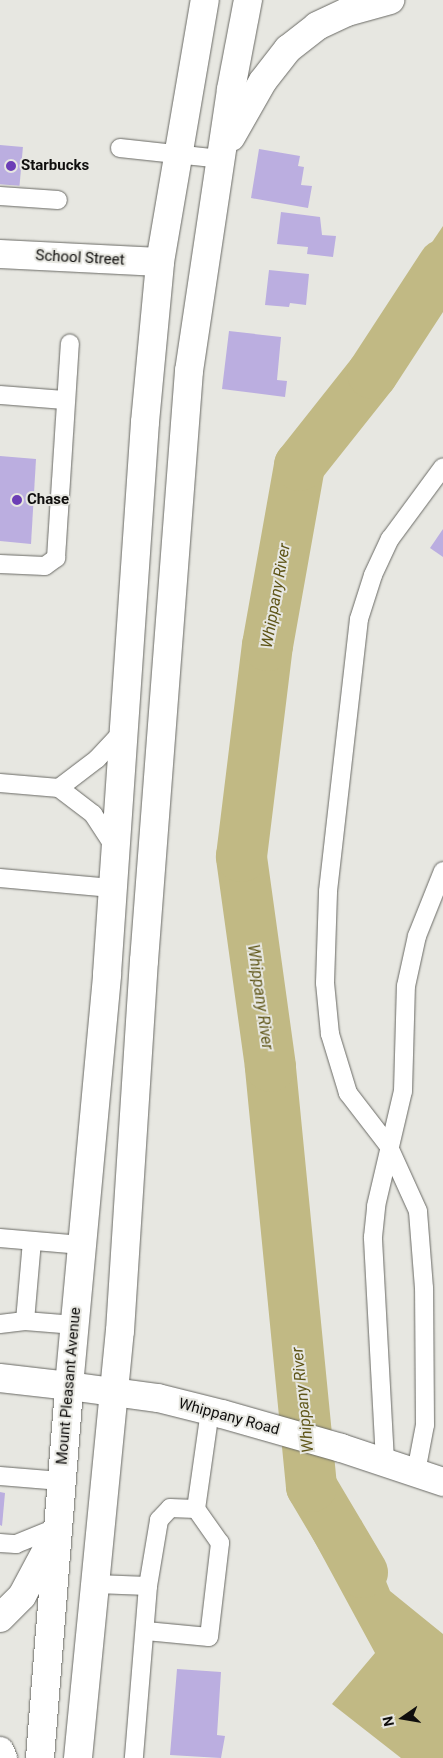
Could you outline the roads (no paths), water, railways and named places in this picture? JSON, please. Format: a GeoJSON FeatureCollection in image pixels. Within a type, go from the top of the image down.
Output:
{"type":"FeatureCollection","features":[{"type":"Feature","properties":{"kind":"main road","name":"Mount Pleasant Avenue"},"geometry":{"type":"LineString","coordinates":[[40,1758],[61,1482],[112,888],[122,732],[160,262],[205,0]]}},
{"type":"Feature","properties":{"kind":"main road"},"geometry":{"type":"LineString","coordinates":[[78,1758],[114,1392],[189,371],[248,0]]}},
{"type":"Feature","properties":{"kind":"main road"},"geometry":{"type":"LineString","coordinates":[[222,158],[240,117],[288,49],[325,22],[347,12],[390,0]]}},
{"type":"Feature","properties":{"kind":"main road","name":"School Street"},"geometry":{"type":"LineString","coordinates":[[0,254],[160,262]]}},
{"type":"Feature","properties":{"kind":"main road","name":"Whippany Road"},"geometry":{"type":"LineString","coordinates":[[0,1378],[158,1398],[341,1448],[385,1461],[443,1482]]}},
{"type":"Feature","properties":{"kind":"main road"},"geometry":{"type":"LineString","coordinates":[[0,1618],[22,1596],[58,1527]]}},
{"type":"Feature","properties":{"kind":"main road"},"geometry":{"type":"LineString","coordinates":[[0,1751],[3,1758]]}},
{"type":"Feature","properties":{"kind":"lane"},"geometry":{"type":"LineString","coordinates":[[120,148],[178,152],[222,158]]}},
{"type":"Feature","properties":{"kind":"lane"},"geometry":{"type":"LineString","coordinates":[[0,196],[58,200]]}},
{"type":"Feature","properties":{"kind":"lane"},"geometry":{"type":"LineString","coordinates":[[0,564],[45,566],[56,558],[70,343]]}},
{"type":"Feature","properties":{"kind":"lane"},"geometry":{"type":"LineString","coordinates":[[0,395],[65,400]]}},
{"type":"Feature","properties":{"kind":"lane"},"geometry":{"type":"LineString","coordinates":[[416,1472],[425,1425],[424,1288],[418,1212],[388,1145],[348,1093],[330,1034],[325,982],[328,891],[359,619],[373,575],[390,539],[443,467]]}},
{"type":"Feature","properties":{"kind":"lane"},"geometry":{"type":"LineString","coordinates":[[59,788],[97,759],[122,732]]}},
{"type":"Feature","properties":{"kind":"lane"},"geometry":{"type":"LineString","coordinates":[[0,784],[59,788],[93,814],[114,846]]}},
{"type":"Feature","properties":{"kind":"lane"},"geometry":{"type":"LineString","coordinates":[[385,1461],[373,1237],[388,1145],[403,1091],[406,986],[417,936],[443,871]]}},
{"type":"Feature","properties":{"kind":"lane"},"geometry":{"type":"LineString","coordinates":[[0,878],[112,888]]}},
{"type":"Feature","properties":{"kind":"lane"},"geometry":{"type":"LineString","coordinates":[[0,1238],[82,1245]]}},
{"type":"Feature","properties":{"kind":"lane"},"geometry":{"type":"LineString","coordinates":[[25,1321],[32,1241]]}},
{"type":"Feature","properties":{"kind":"lane"},"geometry":{"type":"LineString","coordinates":[[0,1324],[25,1321],[74,1325]]}},
{"type":"Feature","properties":{"kind":"lane"},"geometry":{"type":"LineString","coordinates":[[146,1631],[209,1637],[220,1543],[196,1509],[216,1413]]}},
{"type":"Feature","properties":{"kind":"lane"},"geometry":{"type":"LineString","coordinates":[[0,1476],[61,1482]]}},
{"type":"Feature","properties":{"kind":"lane"},"geometry":{"type":"LineString","coordinates":[[134,1758],[146,1631],[148,1586],[159,1520],[170,1508],[196,1509]]}},
{"type":"Feature","properties":{"kind":"lane"},"geometry":{"type":"LineString","coordinates":[[0,1543],[16,1544],[58,1527]]}},
{"type":"Feature","properties":{"kind":"lane"},"geometry":{"type":"LineString","coordinates":[[96,1584],[148,1586]]}},
{"type":"Feature","properties":{"kind":"waterway","name":"Whippany River"},"geometry":{"type":"LineString","coordinates":[[362,1572],[311,1486],[270,1066],[241,856],[267,645],[299,465],[372,373],[443,264]]}},
{"type":"Feature","properties":{"kind":"place","name":"Starbucks"},"geometry":{"type":"Point","coordinates":[11,166]}},
{"type":"Feature","properties":{"kind":"place","name":"Chase"},"geometry":{"type":"Point","coordinates":[17,500]}}]}
